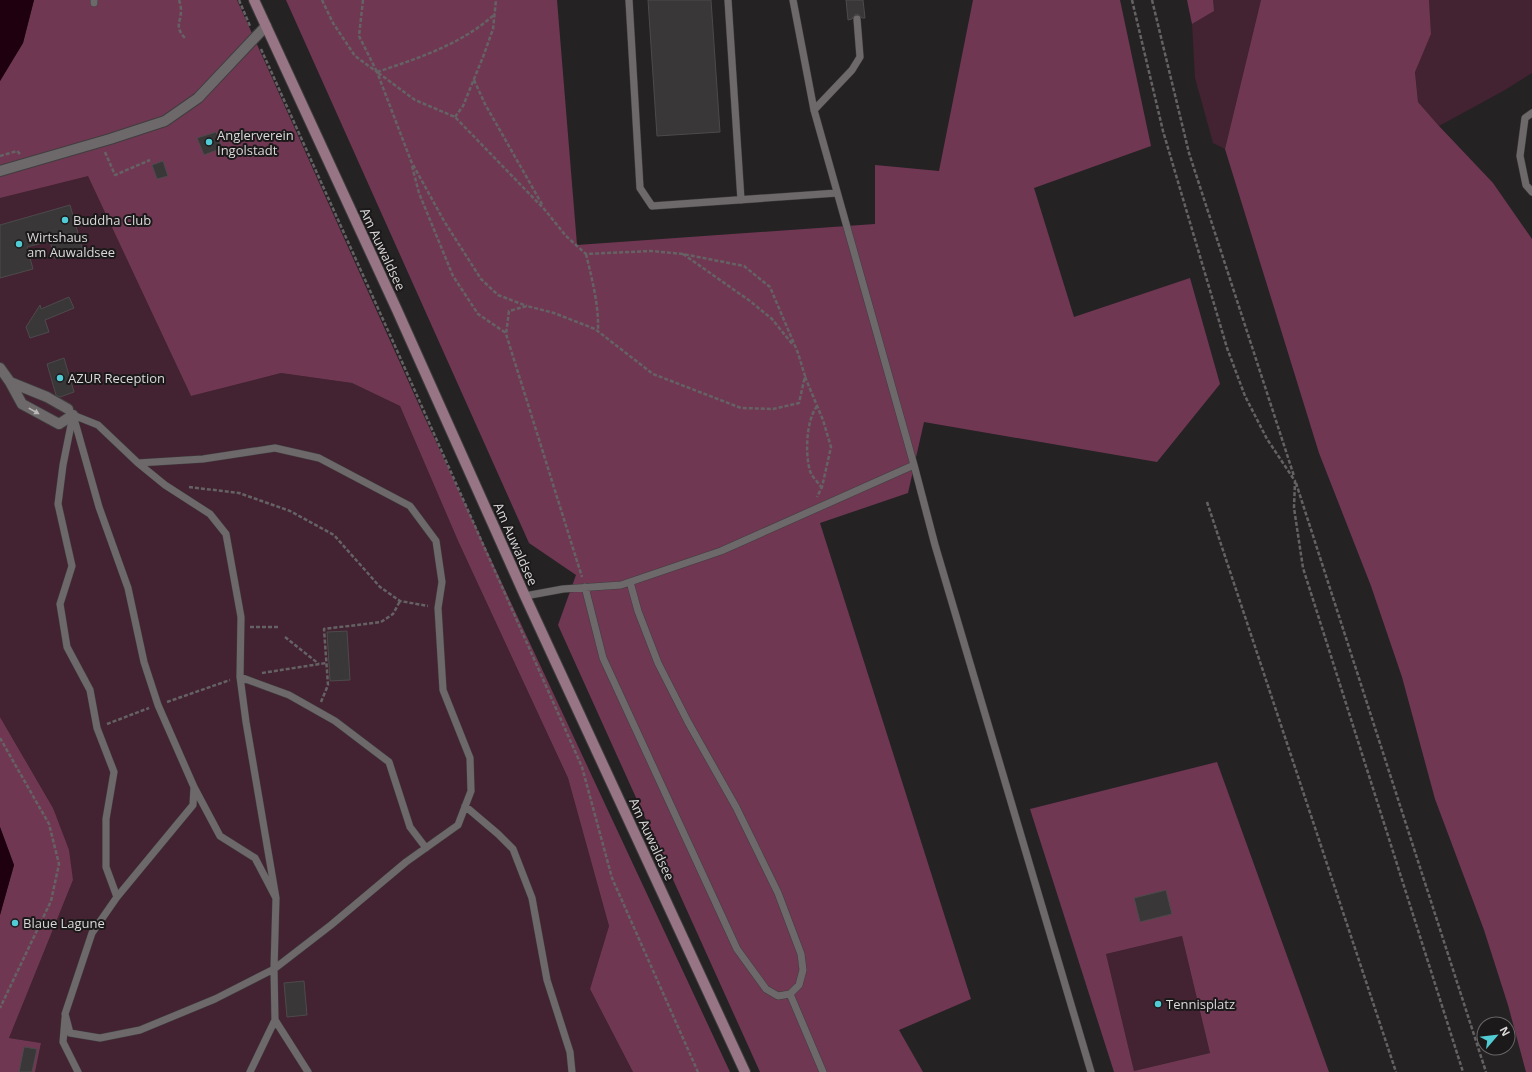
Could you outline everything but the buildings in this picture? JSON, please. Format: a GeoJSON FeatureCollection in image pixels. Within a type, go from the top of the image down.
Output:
{"type":"FeatureCollection","features":[{"type":"Feature","properties":{"kind":"street","name":"Am Auwaldsee"},"geometry":{"type":"LineString","coordinates":[[254,0],[394,303],[525,596],[745,1072]]}},
{"type":"Feature","properties":{"kind":"street"},"geometry":{"type":"LineString","coordinates":[[0,171],[100,142],[165,121],[198,98],[266,26]]}},
{"type":"Feature","properties":{"kind":"street"},"geometry":{"type":"LineString","coordinates":[[0,368],[10,382],[22,404],[59,424],[71,412],[47,397],[10,382]]}},
{"type":"Feature","properties":{"kind":"lane"},"geometry":{"type":"LineString","coordinates":[[629,0],[640,188],[652,206],[837,193]]}},
{"type":"Feature","properties":{"kind":"lane"},"geometry":{"type":"LineString","coordinates":[[728,0],[741,200]]}},
{"type":"Feature","properties":{"kind":"lane"},"geometry":{"type":"LineString","coordinates":[[793,0],[814,110],[837,193],[914,465],[935,545],[1091,1072]]}},
{"type":"Feature","properties":{"kind":"lane"},"geometry":{"type":"LineString","coordinates":[[814,110],[852,70],[860,56],[857,18]]}},
{"type":"Feature","properties":{"kind":"lane"},"geometry":{"type":"LineString","coordinates":[[1532,113],[1525,118],[1520,156],[1526,185],[1532,192]]}},
{"type":"Feature","properties":{"kind":"lane"},"geometry":{"type":"LineString","coordinates":[[71,412],[98,425],[138,463],[165,485],[210,514],[226,534],[241,616],[240,677],[246,722],[276,898],[274,969],[276,1020],[250,1072]]}},
{"type":"Feature","properties":{"kind":"lane"},"geometry":{"type":"LineString","coordinates":[[71,412],[99,507],[128,588],[144,662],[158,705],[194,787],[220,836],[255,858],[276,898]]}},
{"type":"Feature","properties":{"kind":"lane"},"geometry":{"type":"LineString","coordinates":[[71,412],[58,504],[72,566],[60,604],[67,647],[90,690],[97,728],[114,772],[106,819],[106,867],[117,897]]}},
{"type":"Feature","properties":{"kind":"lane"},"geometry":{"type":"LineString","coordinates":[[65,1014],[70,1032],[100,1038],[140,1030],[216,999],[274,969],[331,926],[406,862],[458,825],[471,791],[470,758],[443,690],[438,608],[442,582],[436,541],[410,506],[319,458],[275,448],[203,459],[138,463]]}},
{"type":"Feature","properties":{"kind":"lane"},"geometry":{"type":"LineString","coordinates":[[525,596],[563,589],[630,582],[721,551],[914,465]]}},
{"type":"Feature","properties":{"kind":"lane"},"geometry":{"type":"LineString","coordinates":[[585,587],[603,658],[737,949],[766,989],[778,996],[790,994],[799,985],[803,970],[801,954],[778,893],[736,807],[688,722],[658,663],[638,611],[630,582]]}},
{"type":"Feature","properties":{"kind":"lane"},"geometry":{"type":"LineString","coordinates":[[240,677],[289,695],[316,710],[335,721],[389,762],[410,827],[426,848]]}},
{"type":"Feature","properties":{"kind":"lane"},"geometry":{"type":"LineString","coordinates":[[78,1072],[63,1042],[65,1014],[92,933],[117,897],[193,805],[194,787]]}},
{"type":"Feature","properties":{"kind":"lane"},"geometry":{"type":"LineString","coordinates":[[465,806],[513,849],[532,898],[547,980],[570,1052],[572,1072]]}},
{"type":"Feature","properties":{"kind":"lane"},"geometry":{"type":"LineString","coordinates":[[790,994],[823,1072]]}},
{"type":"Feature","properties":{"kind":"lane"},"geometry":{"type":"LineString","coordinates":[[276,1020],[308,1072]]}},
{"type":"Feature","properties":{"kind":"path"},"geometry":{"type":"LineString","coordinates":[[179,0],[181,10],[178,25],[180,33],[185,38]]}},
{"type":"Feature","properties":{"kind":"path"},"geometry":{"type":"LineString","coordinates":[[239,0],[402,360],[582,767],[612,878],[698,1072]]}},
{"type":"Feature","properties":{"kind":"path"},"geometry":{"type":"LineString","coordinates":[[322,0],[332,23],[355,56],[415,100],[455,117],[545,210],[566,236],[586,254],[595,288],[599,322],[598,332]]}},
{"type":"Feature","properties":{"kind":"path"},"geometry":{"type":"LineString","coordinates":[[363,0],[359,36],[377,72],[411,161],[419,193],[453,276],[478,314],[506,334]]}},
{"type":"Feature","properties":{"kind":"path"},"geometry":{"type":"LineString","coordinates":[[455,117],[463,106],[474,80],[492,29],[496,0]]}},
{"type":"Feature","properties":{"kind":"path"},"geometry":{"type":"LineString","coordinates":[[1132,0],[1163,131],[1227,348],[1245,396],[1267,439],[1295,481],[1294,508],[1303,568],[1463,1072]]}},
{"type":"Feature","properties":{"kind":"path"},"geometry":{"type":"LineString","coordinates":[[1152,0],[1189,153],[1486,1072]]}},
{"type":"Feature","properties":{"kind":"path"},"geometry":{"type":"LineString","coordinates":[[377,72],[410,61],[455,42],[485,23],[495,14]]}},
{"type":"Feature","properties":{"kind":"path"},"geometry":{"type":"LineString","coordinates":[[474,80],[485,104],[545,210]]}},
{"type":"Feature","properties":{"kind":"path"},"geometry":{"type":"LineString","coordinates":[[100,142],[115,175],[150,160]]}},
{"type":"Feature","properties":{"kind":"path"},"geometry":{"type":"LineString","coordinates":[[411,161],[444,221],[481,280],[498,295],[528,306],[554,312],[595,329],[653,374],[741,408],[773,409],[799,403],[805,376]]}},
{"type":"Feature","properties":{"kind":"path"},"geometry":{"type":"LineString","coordinates":[[586,254],[651,251],[683,254],[744,266],[770,287],[798,353],[831,447],[822,487],[810,512]]}},
{"type":"Feature","properties":{"kind":"path"},"geometry":{"type":"LineString","coordinates":[[683,254],[750,301],[772,319],[790,339],[798,353]]}},
{"type":"Feature","properties":{"kind":"path"},"geometry":{"type":"LineString","coordinates":[[528,306],[509,311],[506,334],[585,587]]}},
{"type":"Feature","properties":{"kind":"path"},"geometry":{"type":"LineString","coordinates":[[817,406],[813,411],[810,422],[807,450],[810,473],[822,487]]}},
{"type":"Feature","properties":{"kind":"path"},"geometry":{"type":"LineString","coordinates":[[189,487],[239,493],[290,511],[334,535],[380,588],[400,601],[438,608]]}},
{"type":"Feature","properties":{"kind":"path"},"geometry":{"type":"LineString","coordinates":[[1207,502],[1396,1072]]}},
{"type":"Feature","properties":{"kind":"path"},"geometry":{"type":"LineString","coordinates":[[316,710],[324,697],[328,685],[324,629],[381,622],[393,614],[400,601]]}},
{"type":"Feature","properties":{"kind":"path"},"geometry":{"type":"LineString","coordinates":[[241,628],[279,627]]}},
{"type":"Feature","properties":{"kind":"path"},"geometry":{"type":"LineString","coordinates":[[285,637],[320,664]]}},
{"type":"Feature","properties":{"kind":"path"},"geometry":{"type":"LineString","coordinates":[[97,728],[240,677],[326,664]]}},
{"type":"Feature","properties":{"kind":"path"},"geometry":{"type":"LineString","coordinates":[[0,738],[49,824],[59,864],[51,901],[0,1008]]}},
{"type":"Feature","properties":{"kind":"shaded area"},"geometry":{"type":"Polygon","coordinates":[[[0,0],[34,0],[23,43],[0,81],[0,0]]]}},
{"type":"Feature","properties":{"kind":"shaded area"},"geometry":{"type":"Polygon","coordinates":[[[34,0],[237,0],[423,414],[730,1072],[633,1072],[590,989],[609,926],[568,778],[459,543],[400,406],[352,383],[281,373],[191,396],[88,176],[0,198],[0,81],[23,43],[34,0]]]}},
{"type":"Feature","properties":{"kind":"shaded area"},"geometry":{"type":"Polygon","coordinates":[[[286,0],[557,0],[577,245],[875,224],[875,165],[939,171],[973,0],[1120,0],[1151,146],[1034,188],[1074,317],[1190,278],[1220,384],[1157,462],[924,422],[908,493],[820,523],[971,999],[899,1030],[923,1072],[760,1072],[558,625],[576,575],[529,543],[286,0]]]}},
{"type":"Feature","properties":{"kind":"shaded area"},"geometry":{"type":"Polygon","coordinates":[[[1187,0],[1213,0],[1214,11],[1192,24],[1187,0]]]}},
{"type":"Feature","properties":{"kind":"shaded area"},"geometry":{"type":"Polygon","coordinates":[[[1213,0],[1261,0],[1225,149],[1213,143],[1195,78],[1192,24],[1213,11],[1213,0]]]}},
{"type":"Feature","properties":{"kind":"shaded area"},"geometry":{"type":"Polygon","coordinates":[[[1261,0],[1429,0],[1431,34],[1415,72],[1418,102],[1493,183],[1532,239],[1532,1072],[1526,1072],[1516,1035],[1516,1016],[1511,1016],[1484,930],[1435,799],[1402,677],[1371,586],[1319,453],[1225,149],[1261,0]]]}},
{"type":"Feature","properties":{"kind":"shaded area"},"geometry":{"type":"Polygon","coordinates":[[[1429,0],[1532,0],[1532,73],[1505,90],[1439,126],[1418,102],[1415,71],[1431,34],[1429,0]]]}},
{"type":"Feature","properties":{"kind":"shaded area"},"geometry":{"type":"Polygon","coordinates":[[[88,175],[191,396],[281,373],[352,383],[400,406],[459,543],[568,778],[609,926],[590,989],[633,1072],[35,1072],[41,1043],[9,1038],[73,880],[53,808],[0,717],[0,198],[88,175]]]}},
{"type":"Feature","properties":{"kind":"shaded area"},"geometry":{"type":"Polygon","coordinates":[[[0,717],[53,808],[69,850],[73,880],[9,1038],[41,1043],[35,1072],[0,1072],[0,915],[14,865],[0,827],[0,717]]]}},
{"type":"Feature","properties":{"kind":"shaded area"},"geometry":{"type":"Polygon","coordinates":[[[1217,762],[1329,1072],[1114,1072],[1030,809],[1217,762]],[[1182,936],[1106,954],[1134,1071],[1210,1053],[1182,936]]]}},
{"type":"Feature","properties":{"kind":"shaded area"},"geometry":{"type":"Polygon","coordinates":[[[0,827],[14,865],[0,915],[0,827]]]}},
{"type":"Feature","properties":{"kind":"shaded area","name":"Tennisplatz"},"geometry":{"type":"Polygon","coordinates":[[[1182,936],[1210,1053],[1134,1071],[1106,954],[1182,936]]]}},
{"type":"Feature","properties":{"kind":"place","name":"Anglerverein Ingolstadt"},"geometry":{"type":"Point","coordinates":[209,142]}},
{"type":"Feature","properties":{"kind":"place","name":"Buddha Club"},"geometry":{"type":"Point","coordinates":[65,220]}},
{"type":"Feature","properties":{"kind":"place","name":"Wirtshaus am Auwaldsee"},"geometry":{"type":"Point","coordinates":[19,244]}},
{"type":"Feature","properties":{"kind":"place","name":"AZUR Reception"},"geometry":{"type":"Point","coordinates":[60,378]}},
{"type":"Feature","properties":{"kind":"place","name":"Blaue Lagune"},"geometry":{"type":"Point","coordinates":[15,923]}},
{"type":"Feature","properties":{"kind":"place","name":"Tennisplatz"},"geometry":{"type":"Point","coordinates":[1158,1004]}}]}
